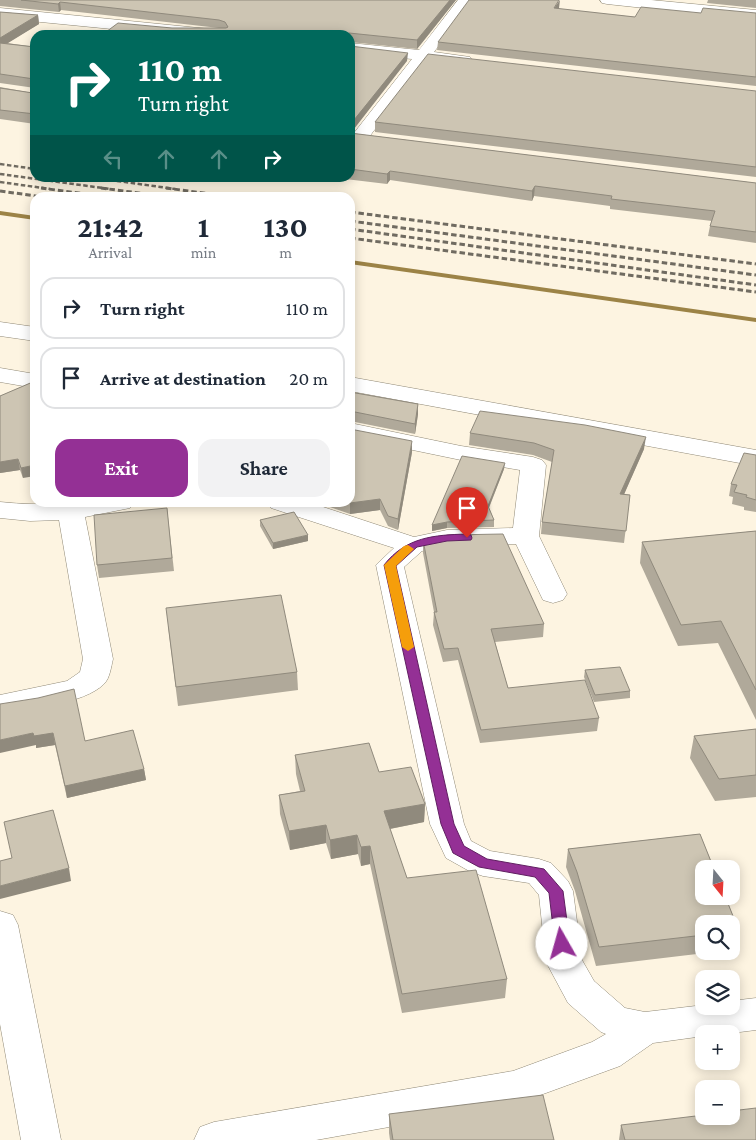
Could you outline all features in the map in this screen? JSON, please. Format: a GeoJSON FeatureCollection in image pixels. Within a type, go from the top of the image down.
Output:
{"type":"FeatureCollection","features":[{"type":"Feature","properties":{"kind":"street"},"geometry":{"type":"LineString","coordinates":[[355,137],[403,83],[422,55],[466,0]]}},
{"type":"Feature","properties":{"kind":"street"},"geometry":{"type":"LineString","coordinates":[[607,0],[753,14]]}},
{"type":"Feature","properties":{"kind":"street"},"geometry":{"type":"LineString","coordinates":[[0,13],[169,30]]}},
{"type":"Feature","properties":{"kind":"street"},"geometry":{"type":"LineString","coordinates":[[355,48],[481,62]]}},
{"type":"Feature","properties":{"kind":"street"},"geometry":{"type":"LineString","coordinates":[[355,137],[380,140]]}},
{"type":"Feature","properties":{"kind":"street"},"geometry":{"type":"LineString","coordinates":[[0,329],[30,333]]}},
{"type":"Feature","properties":{"kind":"street"},"geometry":{"type":"LineString","coordinates":[[0,375],[30,381]]}},
{"type":"Feature","properties":{"kind":"street"},"geometry":{"type":"LineString","coordinates":[[355,385],[756,458]]}},
{"type":"Feature","properties":{"kind":"street"},"geometry":{"type":"LineString","coordinates":[[355,431],[461,453],[533,464],[526,536],[553,594]]}},
{"type":"Feature","properties":{"kind":"street"},"geometry":{"type":"LineString","coordinates":[[295,507],[413,545]]}},
{"type":"Feature","properties":{"kind":"street"},"geometry":{"type":"LineString","coordinates":[[0,510],[20,513],[79,508],[98,659],[94,677],[76,689],[0,705]]}},
{"type":"Feature","properties":{"kind":"street"},"geometry":{"type":"LineString","coordinates":[[526,536],[447,538],[413,545],[390,565],[447,824],[458,849],[484,864],[539,872],[556,891],[564,962],[581,992],[614,1021],[646,1028],[756,1014]]}},
{"type":"Feature","properties":{"kind":"street"},"geometry":{"type":"LineString","coordinates":[[0,925],[41,1140]]}},
{"type":"Feature","properties":{"kind":"street"},"geometry":{"type":"LineString","coordinates":[[214,1140],[514,1088],[606,1054],[646,1028]]}},
{"type":"Feature","properties":{"kind":"building"},"geometry":{"type":"Polygon","coordinates":[[[21,0],[450,0],[417,40],[355,34],[355,30],[109,30],[118,23],[172,28],[228,27],[225,22],[219,20],[60,2],[58,4],[21,0]]]}},
{"type":"Feature","properties":{"kind":"building"},"geometry":{"type":"Polygon","coordinates":[[[469,0],[559,0],[554,8],[635,17],[641,7],[701,13],[703,8],[756,13],[756,77],[438,42],[469,0]]]}},
{"type":"Feature","properties":{"kind":"building"},"geometry":{"type":"Polygon","coordinates":[[[0,12],[38,15],[0,38],[0,12]]]}},
{"type":"Feature","properties":{"kind":"building"},"geometry":{"type":"Polygon","coordinates":[[[0,43],[30,46],[30,78],[0,74],[0,43]]]}},
{"type":"Feature","properties":{"kind":"building"},"geometry":{"type":"Polygon","coordinates":[[[355,47],[408,53],[355,119],[355,47]]]}},
{"type":"Feature","properties":{"kind":"building"},"geometry":{"type":"Polygon","coordinates":[[[428,54],[756,91],[756,167],[375,122],[428,54]]]}},
{"type":"Feature","properties":{"kind":"building"},"geometry":{"type":"Polygon","coordinates":[[[0,88],[30,93],[30,113],[0,110],[0,88]]]}},
{"type":"Feature","properties":{"kind":"building"},"geometry":{"type":"Polygon","coordinates":[[[355,134],[756,183],[756,232],[710,226],[715,211],[611,199],[612,196],[535,186],[532,191],[390,171],[387,174],[355,170],[355,134]]]}},
{"type":"Feature","properties":{"kind":"building"},"geometry":{"type":"Polygon","coordinates":[[[30,383],[30,466],[21,468],[18,459],[0,462],[0,396],[30,383]]]}},
{"type":"Feature","properties":{"kind":"building"},"geometry":{"type":"Polygon","coordinates":[[[355,393],[418,404],[415,424],[355,412],[355,393]]]}},
{"type":"Feature","properties":{"kind":"building"},"geometry":{"type":"Polygon","coordinates":[[[480,411],[585,425],[646,437],[620,494],[630,495],[626,531],[542,522],[554,450],[534,443],[470,433],[480,411]]]}},
{"type":"Feature","properties":{"kind":"building"},"geometry":{"type":"Polygon","coordinates":[[[355,430],[412,441],[398,519],[388,516],[380,499],[355,502],[355,430]]]}},
{"type":"Feature","properties":{"kind":"building"},"geometry":{"type":"Polygon","coordinates":[[[744,453],[756,455],[756,500],[746,497],[747,495],[734,492],[737,485],[731,484],[744,453]]]}},
{"type":"Feature","properties":{"kind":"building"},"geometry":{"type":"Polygon","coordinates":[[[462,456],[505,463],[488,506],[494,520],[447,522],[432,525],[462,456]]]}},
{"type":"Feature","properties":{"kind":"building"},"geometry":{"type":"Polygon","coordinates":[[[167,508],[172,558],[97,565],[94,515],[167,508]]]}},
{"type":"Feature","properties":{"kind":"building"},"geometry":{"type":"Polygon","coordinates":[[[294,512],[308,535],[273,543],[260,520],[294,512]]]}},
{"type":"Feature","properties":{"kind":"building"},"geometry":{"type":"Polygon","coordinates":[[[756,531],[756,690],[721,621],[681,625],[642,542],[756,531]]]}},
{"type":"Feature","properties":{"kind":"building"},"geometry":{"type":"Polygon","coordinates":[[[503,534],[544,624],[491,629],[508,688],[585,680],[599,718],[481,730],[458,648],[444,649],[434,612],[437,612],[423,540],[448,535],[503,534]]]}},
{"type":"Feature","properties":{"kind":"building"},"geometry":{"type":"Polygon","coordinates":[[[281,595],[297,672],[176,687],[166,608],[281,595]]]}},
{"type":"Feature","properties":{"kind":"building"},"geometry":{"type":"Polygon","coordinates":[[[620,667],[630,691],[595,695],[585,670],[620,667]]]}},
{"type":"Feature","properties":{"kind":"building"},"geometry":{"type":"Polygon","coordinates":[[[74,689],[85,741],[133,730],[144,769],[65,786],[53,733],[34,736],[33,733],[0,740],[0,704],[38,698],[74,689]]]}},
{"type":"Feature","properties":{"kind":"building"},"geometry":{"type":"Polygon","coordinates":[[[756,729],[756,775],[719,779],[694,736],[756,729]]]}},
{"type":"Feature","properties":{"kind":"building"},"geometry":{"type":"Polygon","coordinates":[[[369,743],[379,772],[411,767],[425,804],[384,811],[407,878],[476,870],[507,979],[402,994],[370,846],[361,847],[357,835],[330,840],[326,825],[289,831],[279,795],[305,791],[295,755],[369,743]]]}},
{"type":"Feature","properties":{"kind":"building"},"geometry":{"type":"Polygon","coordinates":[[[53,810],[69,868],[0,886],[0,861],[12,858],[4,822],[53,810]]]}},
{"type":"Feature","properties":{"kind":"building"},"geometry":{"type":"Polygon","coordinates":[[[700,834],[710,860],[695,860],[695,905],[729,905],[733,915],[695,915],[695,936],[599,947],[577,872],[568,849],[700,834]]]}},
{"type":"Feature","properties":{"kind":"building"},"geometry":{"type":"Polygon","coordinates":[[[543,1095],[554,1140],[393,1140],[389,1114],[543,1095]]]}},
{"type":"Feature","properties":{"kind":"building"},"geometry":{"type":"Polygon","coordinates":[[[756,1108],[756,1140],[625,1140],[621,1125],[695,1116],[695,1125],[740,1125],[740,1110],[756,1108]]]}},
{"type":"Feature","properties":{"kind":"waterway"},"geometry":{"type":"LineString","coordinates":[[0,213],[30,217]]}},
{"type":"Feature","properties":{"kind":"waterway"},"geometry":{"type":"LineString","coordinates":[[355,263],[756,320]]}},
{"type":"Feature","properties":{"kind":"railway"},"geometry":{"type":"LineString","coordinates":[[0,164],[30,168]]}},
{"type":"Feature","properties":{"kind":"railway"},"geometry":{"type":"LineString","coordinates":[[0,174],[30,178]]}},
{"type":"Feature","properties":{"kind":"railway"},"geometry":{"type":"LineString","coordinates":[[0,182],[50,189]]}},
{"type":"Feature","properties":{"kind":"railway"},"geometry":{"type":"LineString","coordinates":[[59,182],[110,189]]}},
{"type":"Feature","properties":{"kind":"railway"},"geometry":{"type":"LineString","coordinates":[[125,182],[175,189]]}},
{"type":"Feature","properties":{"kind":"railway"},"geometry":{"type":"LineString","coordinates":[[41,188],[71,192]]}},
{"type":"Feature","properties":{"kind":"railway"},"geometry":{"type":"LineString","coordinates":[[101,188],[131,192]]}},
{"type":"Feature","properties":{"kind":"railway"},"geometry":{"type":"LineString","coordinates":[[166,188],[196,192]]}},
{"type":"Feature","properties":{"kind":"railway"},"geometry":{"type":"LineString","coordinates":[[0,191],[30,195]]}},
{"type":"Feature","properties":{"kind":"railway"},"geometry":{"type":"LineString","coordinates":[[355,213],[756,264]]}},
{"type":"Feature","properties":{"kind":"railway"},"geometry":{"type":"LineString","coordinates":[[355,222],[756,275]]}},
{"type":"Feature","properties":{"kind":"railway"},"geometry":{"type":"LineString","coordinates":[[355,230],[756,285]]}},
{"type":"Feature","properties":{"kind":"railway"},"geometry":{"type":"LineString","coordinates":[[355,239],[756,292]]}},
{"type":"Feature","properties":{"kind":"slow traffic"},"geometry":{"type":"LineString","coordinates":[[408,549],[390,565],[408,647]]}},
{"type":"Feature","properties":{"kind":"route"},"geometry":{"type":"LineString","coordinates":[[467,538],[447,538],[413,545],[390,565],[447,824],[458,849],[484,864],[539,872],[556,891],[562,944]]}}]}
